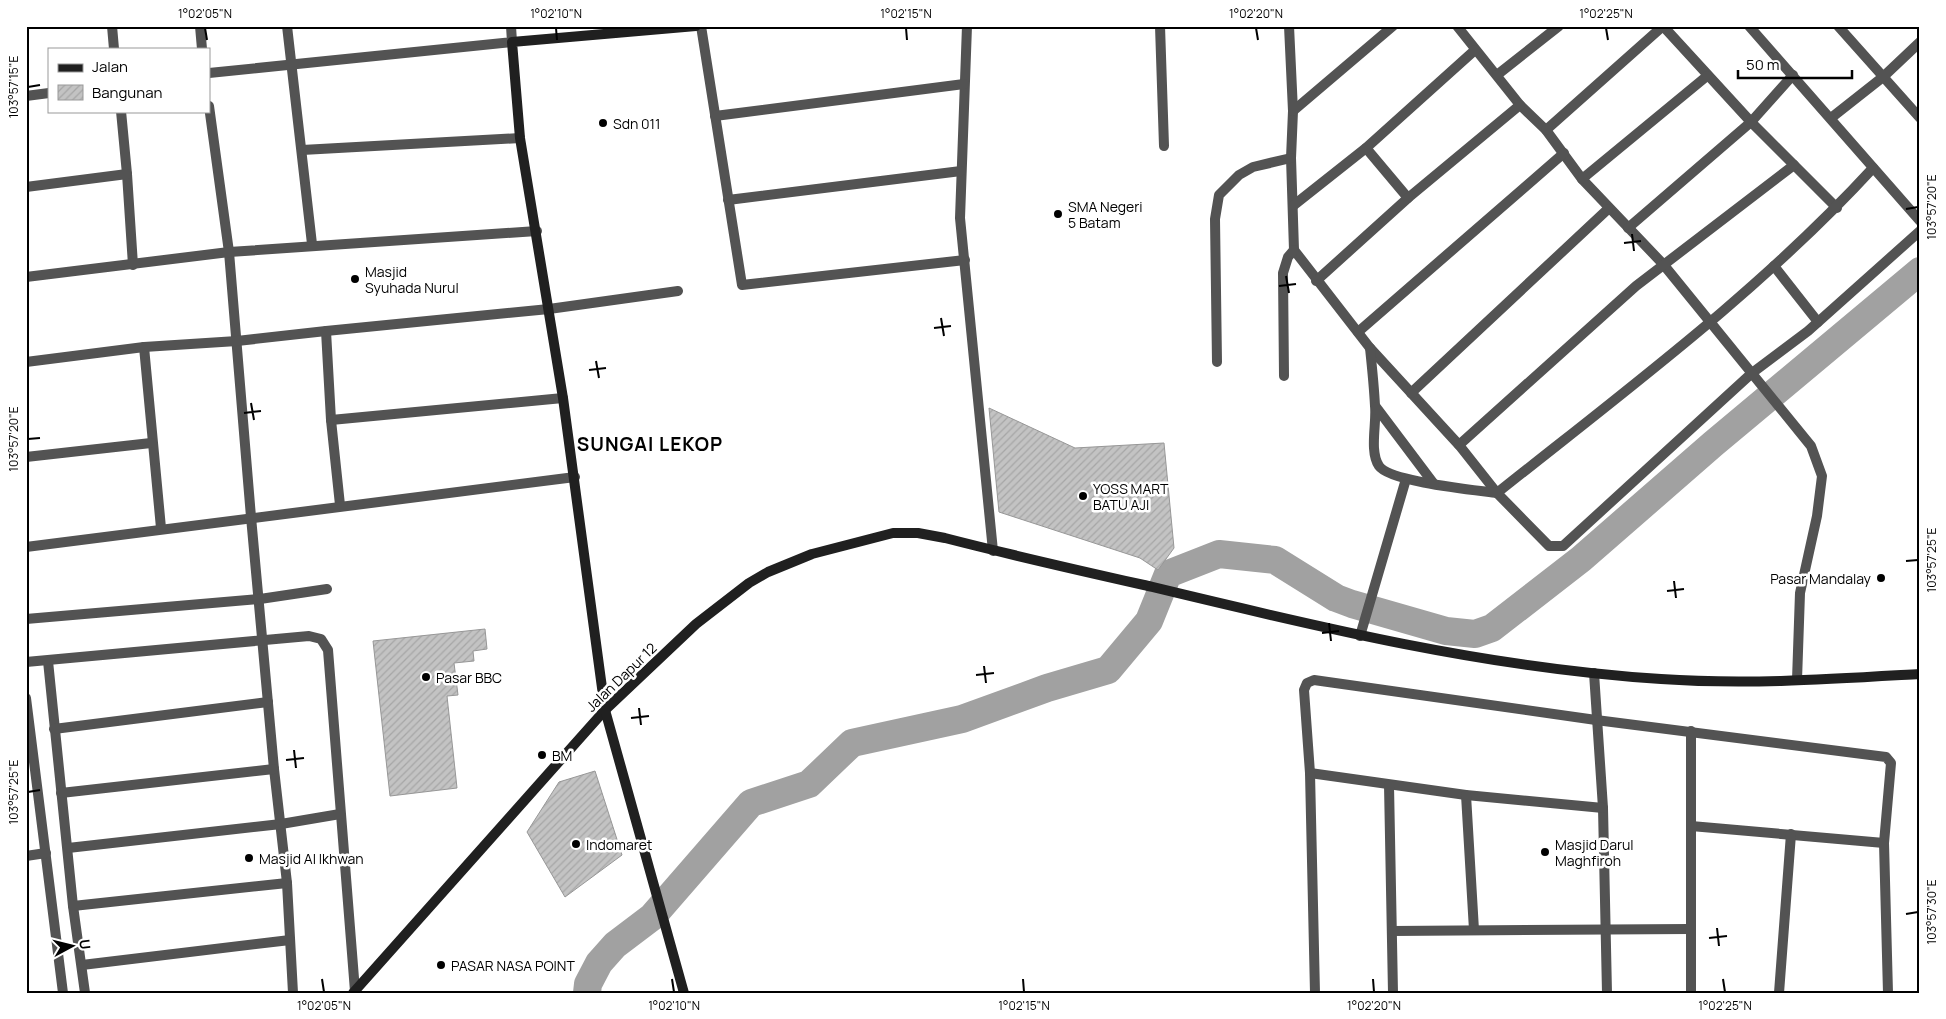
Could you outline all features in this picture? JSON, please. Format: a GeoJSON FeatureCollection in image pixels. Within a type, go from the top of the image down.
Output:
{"type":"FeatureCollection","features":[{"type":"Feature","properties":{"kind":"street"},"geometry":{"type":"LineString","coordinates":[[112,26],[114,48]]}},
{"type":"Feature","properties":{"kind":"street"},"geometry":{"type":"LineString","coordinates":[[200,26],[202,48]]}},
{"type":"Feature","properties":{"kind":"street"},"geometry":{"type":"LineString","coordinates":[[286,26],[292,63],[312,244]]}},
{"type":"Feature","properties":{"kind":"street"},"geometry":{"type":"LineString","coordinates":[[511,26],[520,138],[528,195],[537,231],[564,398],[605,710],[683,988]]}},
{"type":"Feature","properties":{"kind":"street"},"geometry":{"type":"LineString","coordinates":[[210,73],[292,63],[696,26]]}},
{"type":"Feature","properties":{"kind":"street"},"geometry":{"type":"LineString","coordinates":[[701,26],[742,285],[965,260]]}},
{"type":"Feature","properties":{"kind":"street"},"geometry":{"type":"LineString","coordinates":[[967,26],[960,218],[993,551]]}},
{"type":"Feature","properties":{"kind":"street"},"geometry":{"type":"LineString","coordinates":[[1160,26],[1164,146]]}},
{"type":"Feature","properties":{"kind":"street"},"geometry":{"type":"LineString","coordinates":[[1289,26],[1293,111],[1291,158],[1294,250],[1316,281],[1370,348],[1459,446],[1497,493],[1546,544],[1557,548],[1563,546],[1752,373],[1818,322],[1920,231]]}},
{"type":"Feature","properties":{"kind":"street"},"geometry":{"type":"LineString","coordinates":[[1293,111],[1393,26]]}},
{"type":"Feature","properties":{"kind":"street"},"geometry":{"type":"LineString","coordinates":[[1457,26],[1520,105],[1546,130],[1582,179],[1608,209],[1663,264],[1810,446],[1822,476],[1817,516],[1800,593],[1797,680]]}},
{"type":"Feature","properties":{"kind":"street"},"geometry":{"type":"LineString","coordinates":[[1497,75],[1559,26]]}},
{"type":"Feature","properties":{"kind":"street"},"geometry":{"type":"LineString","coordinates":[[1546,130],[1663,26],[1750,122],[1837,208]]}},
{"type":"Feature","properties":{"kind":"street"},"geometry":{"type":"LineString","coordinates":[[1749,26],[1832,118],[1920,221]]}},
{"type":"Feature","properties":{"kind":"street"},"geometry":{"type":"LineString","coordinates":[[1838,26],[1920,118]]}},
{"type":"Feature","properties":{"kind":"street"},"geometry":{"type":"LineString","coordinates":[[1832,118],[1883,77],[1920,42]]}},
{"type":"Feature","properties":{"kind":"street"},"geometry":{"type":"LineString","coordinates":[[1294,205],[1366,148],[1475,50]]}},
{"type":"Feature","properties":{"kind":"street"},"geometry":{"type":"LineString","coordinates":[[1628,228],[1750,122],[1794,75]]}},
{"type":"Feature","properties":{"kind":"street"},"geometry":{"type":"LineString","coordinates":[[1582,179],[1707,76]]}},
{"type":"Feature","properties":{"kind":"street"},"geometry":{"type":"LineString","coordinates":[[715,116],[964,84]]}},
{"type":"Feature","properties":{"kind":"street"},"geometry":{"type":"LineString","coordinates":[[26,96],[48,93]]}},
{"type":"Feature","properties":{"kind":"street"},"geometry":{"type":"LineString","coordinates":[[1316,281],[1408,198],[1520,105]]}},
{"type":"Feature","properties":{"kind":"street"},"geometry":{"type":"LineString","coordinates":[[120,112],[127,174],[133,265]]}},
{"type":"Feature","properties":{"kind":"street"},"geometry":{"type":"LineString","coordinates":[[210,112],[230,252],[251,517],[260,598],[274,769],[281,824],[293,993]]}},
{"type":"Feature","properties":{"kind":"street"},"geometry":{"type":"LineString","coordinates":[[302,150],[520,138]]}},
{"type":"Feature","properties":{"kind":"street"},"geometry":{"type":"LineString","coordinates":[[1366,148],[1408,198]]}},
{"type":"Feature","properties":{"kind":"street"},"geometry":{"type":"LineString","coordinates":[[1358,332],[1564,153]]}},
{"type":"Feature","properties":{"kind":"street"},"geometry":{"type":"LineString","coordinates":[[1217,362],[1215,219],[1219,195],[1239,175],[1253,167],[1291,158]]}},
{"type":"Feature","properties":{"kind":"street"},"geometry":{"type":"LineString","coordinates":[[1459,446],[1663,264],[1794,165]]}},
{"type":"Feature","properties":{"kind":"street"},"geometry":{"type":"LineString","coordinates":[[1370,348],[1376,407],[1376,459],[1384,471],[1406,479],[1497,493],[1710,322],[1837,208],[1873,168]]}},
{"type":"Feature","properties":{"kind":"street"},"geometry":{"type":"LineString","coordinates":[[728,200],[962,171]]}},
{"type":"Feature","properties":{"kind":"street"},"geometry":{"type":"LineString","coordinates":[[26,186],[127,174]]}},
{"type":"Feature","properties":{"kind":"street"},"geometry":{"type":"LineString","coordinates":[[1411,393],[1608,209]]}},
{"type":"Feature","properties":{"kind":"street"},"geometry":{"type":"LineString","coordinates":[[26,277],[312,244],[537,231]]}},
{"type":"Feature","properties":{"kind":"street"},"geometry":{"type":"LineString","coordinates":[[1284,376],[1283,273],[1288,256],[1294,250]]}},
{"type":"Feature","properties":{"kind":"street"},"geometry":{"type":"LineString","coordinates":[[1774,266],[1818,322]]}},
{"type":"Feature","properties":{"kind":"street"},"geometry":{"type":"LineString","coordinates":[[26,362],[144,347],[237,341],[326,330],[549,310],[678,291]]}},
{"type":"Feature","properties":{"kind":"street"},"geometry":{"type":"LineString","coordinates":[[326,330],[331,420],[340,505]]}},
{"type":"Feature","properties":{"kind":"street"},"geometry":{"type":"LineString","coordinates":[[144,347],[151,443],[161,528]]}},
{"type":"Feature","properties":{"kind":"street"},"geometry":{"type":"LineString","coordinates":[[331,420],[564,398]]}},
{"type":"Feature","properties":{"kind":"street"},"geometry":{"type":"LineString","coordinates":[[1376,407],[1434,484]]}},
{"type":"Feature","properties":{"kind":"street"},"geometry":{"type":"LineString","coordinates":[[26,457],[151,443]]}},
{"type":"Feature","properties":{"kind":"street"},"geometry":{"type":"LineString","coordinates":[[26,547],[340,505],[575,477]]}},
{"type":"Feature","properties":{"kind":"street"},"geometry":{"type":"LineString","coordinates":[[1360,636],[1406,479]]}},
{"type":"Feature","properties":{"kind":"street","name":"Jalan Dapur 12"},"geometry":{"type":"LineString","coordinates":[[354,992],[605,710],[696,624],[749,583],[791,563],[812,554],[893,533],[918,533],[1360,636],[1474,657],[1594,673],[1663,679],[1797,680],[1920,674]]}},
{"type":"Feature","properties":{"kind":"street"},"geometry":{"type":"LineString","coordinates":[[26,619],[260,598],[327,589]]}},
{"type":"Feature","properties":{"kind":"street"},"geometry":{"type":"LineString","coordinates":[[26,662],[262,640],[316,637],[322,640],[328,650],[354,992]]}},
{"type":"Feature","properties":{"kind":"street"},"geometry":{"type":"LineString","coordinates":[[48,661],[73,906],[85,993]]}},
{"type":"Feature","properties":{"kind":"street"},"geometry":{"type":"LineString","coordinates":[[1594,673],[1603,808],[1607,993]]}},
{"type":"Feature","properties":{"kind":"street"},"geometry":{"type":"LineString","coordinates":[[1316,993],[1310,773],[1304,690],[1307,683],[1314,680],[1596,720],[1888,758],[1891,763],[1884,843],[1888,993]]}},
{"type":"Feature","properties":{"kind":"street"},"geometry":{"type":"LineString","coordinates":[[26,698],[63,993]]}},
{"type":"Feature","properties":{"kind":"street"},"geometry":{"type":"LineString","coordinates":[[54,729],[268,702]]}},
{"type":"Feature","properties":{"kind":"street"},"geometry":{"type":"LineString","coordinates":[[1691,731],[1691,993]]}},
{"type":"Feature","properties":{"kind":"street"},"geometry":{"type":"LineString","coordinates":[[61,792],[274,769]]}},
{"type":"Feature","properties":{"kind":"street"},"geometry":{"type":"LineString","coordinates":[[1310,773],[1466,795],[1603,808]]}},
{"type":"Feature","properties":{"kind":"street"},"geometry":{"type":"LineString","coordinates":[[1389,784],[1394,993]]}},
{"type":"Feature","properties":{"kind":"street"},"geometry":{"type":"LineString","coordinates":[[1466,795],[1474,930]]}},
{"type":"Feature","properties":{"kind":"street"},"geometry":{"type":"LineString","coordinates":[[68,848],[281,824],[340,814]]}},
{"type":"Feature","properties":{"kind":"street"},"geometry":{"type":"LineString","coordinates":[[1692,826],[1884,843]]}},
{"type":"Feature","properties":{"kind":"street"},"geometry":{"type":"LineString","coordinates":[[1779,993],[1791,834]]}},
{"type":"Feature","properties":{"kind":"street"},"geometry":{"type":"LineString","coordinates":[[26,856],[46,854]]}},
{"type":"Feature","properties":{"kind":"street"},"geometry":{"type":"LineString","coordinates":[[73,906],[286,883]]}},
{"type":"Feature","properties":{"kind":"street"},"geometry":{"type":"LineString","coordinates":[[1392,931],[1690,929]]}},
{"type":"Feature","properties":{"kind":"street"},"geometry":{"type":"LineString","coordinates":[[82,965],[290,940]]}},
{"type":"Feature","properties":{"kind":"building","name":"YOSS MART BATU AJI"},"geometry":{"type":"Polygon","coordinates":[[[989,408],[1075,448],[1164,443],[1174,548],[1158,570],[1140,558],[999,512],[989,408]]]}},
{"type":"Feature","properties":{"kind":"building"},"geometry":{"type":"Polygon","coordinates":[[[485,629],[487,649],[473,651],[474,661],[454,663],[458,695],[447,696],[457,788],[390,796],[373,641],[485,629]]]}},
{"type":"Feature","properties":{"kind":"building","name":"Indomaret"},"geometry":{"type":"Polygon","coordinates":[[[595,771],[622,855],[565,897],[527,832],[559,782],[595,771]]]}},
{"type":"Feature","properties":{"kind":"waterway"},"geometry":{"type":"LineString","coordinates":[[587,993],[588,984],[599,963],[615,945],[652,917],[751,803],[809,784],[852,743],[962,719],[1047,688],[1108,670],[1149,621],[1168,574],[1219,554],[1275,560],[1336,598],[1352,604],[1446,631],[1475,634],[1492,628],[1581,559],[1713,444],[1920,271]]}},
{"type":"Feature","properties":{"kind":"place","name":"Sdn 011"},"geometry":{"type":"Point","coordinates":[603,123]}},
{"type":"Feature","properties":{"kind":"place","name":"SMA Negeri 5 Batam"},"geometry":{"type":"Point","coordinates":[1058,214]}},
{"type":"Feature","properties":{"kind":"place","name":"Masjid Syuhada Nurul"},"geometry":{"type":"Point","coordinates":[355,279]}},
{"type":"Feature","properties":{"kind":"place","name":"YOSS MART BATU AJI"},"geometry":{"type":"Point","coordinates":[1083,496]}},
{"type":"Feature","properties":{"kind":"place","name":"Pasar Mandalay"},"geometry":{"type":"Point","coordinates":[1881,578]}},
{"type":"Feature","properties":{"kind":"place","name":"Pasar BBC"},"geometry":{"type":"Point","coordinates":[426,677]}},
{"type":"Feature","properties":{"kind":"place","name":"BM"},"geometry":{"type":"Point","coordinates":[542,755]}},
{"type":"Feature","properties":{"kind":"place","name":"Indomaret"},"geometry":{"type":"Point","coordinates":[576,844]}},
{"type":"Feature","properties":{"kind":"place","name":"Masjid Darul Maghfiroh"},"geometry":{"type":"Point","coordinates":[1545,852]}},
{"type":"Feature","properties":{"kind":"place","name":"Masjid Al Ikhwan"},"geometry":{"type":"Point","coordinates":[249,858]}},
{"type":"Feature","properties":{"kind":"place","name":"PASAR NASA POINT"},"geometry":{"type":"Point","coordinates":[441,965]}},
{"type":"Feature","properties":{"kind":"district","name":"SUNGAI LEKOP"},"geometry":{"type":"Point","coordinates":[650,444]}}]}
